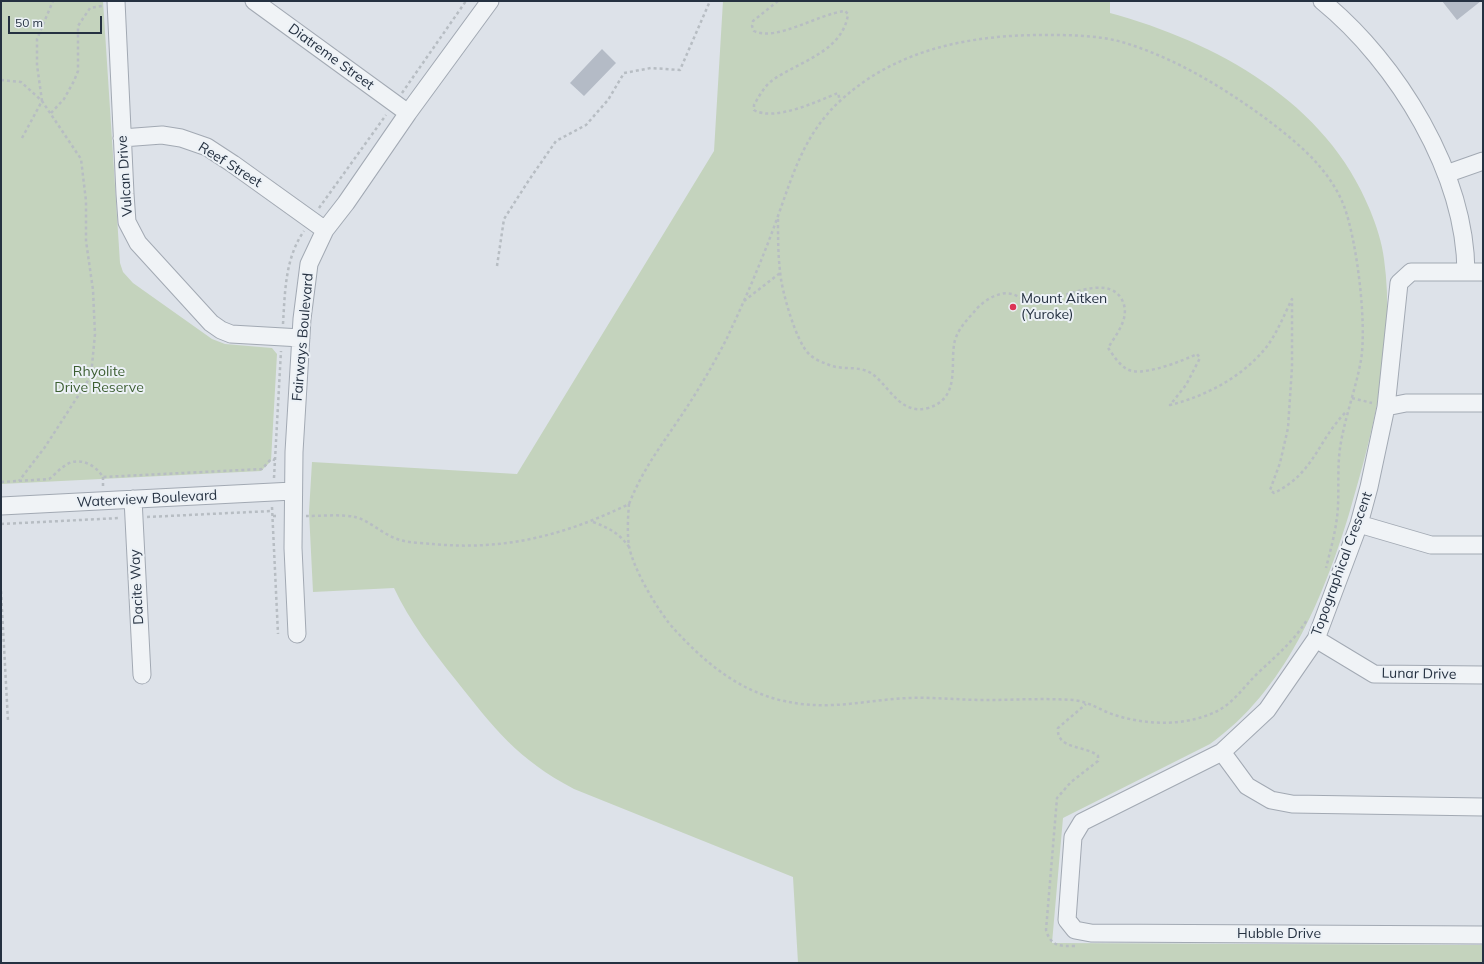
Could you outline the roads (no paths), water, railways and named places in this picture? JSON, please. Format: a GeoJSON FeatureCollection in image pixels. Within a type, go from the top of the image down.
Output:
{"type":"FeatureCollection","features":[{"type":"Feature","properties":{"kind":"street","name":"Diatreme Street"},"geometry":{"type":"LineString","coordinates":[[254,1],[408,114]]}},
{"type":"Feature","properties":{"kind":"street","name":"Fairways Boulevard"},"geometry":{"type":"LineString","coordinates":[[297,634],[293,491],[301,338],[306,279],[315,248],[325,230],[346,203],[490,1]]}},
{"type":"Feature","properties":{"kind":"street"},"geometry":{"type":"LineString","coordinates":[[1322,1],[1362,40],[1393,76],[1414,110],[1446,174],[1463,231],[1466,252],[1475,272]]}},
{"type":"Feature","properties":{"kind":"street","name":"Vulcan Drive"},"geometry":{"type":"LineString","coordinates":[[116,3],[127,222],[138,243],[211,324],[221,330],[231,334],[301,338]]}},
{"type":"Feature","properties":{"kind":"street","name":"Reef Street"},"geometry":{"type":"LineString","coordinates":[[122,138],[162,135],[181,138],[207,148],[233,164],[325,230]]}},
{"type":"Feature","properties":{"kind":"street"},"geometry":{"type":"LineString","coordinates":[[1446,174],[1483,161]]}},
{"type":"Feature","properties":{"kind":"street","name":"Topographical Crescent"},"geometry":{"type":"LineString","coordinates":[[1075,930],[1067,920],[1073,837],[1082,822],[1222,752],[1266,710],[1316,639],[1359,524],[1386,407],[1399,283],[1411,272],[1475,272]]}},
{"type":"Feature","properties":{"kind":"street"},"geometry":{"type":"LineString","coordinates":[[1386,407],[1406,403],[1483,403]]}},
{"type":"Feature","properties":{"kind":"street","name":"Waterview Boulevard"},"geometry":{"type":"LineString","coordinates":[[1,506],[293,491]]}},
{"type":"Feature","properties":{"kind":"street","name":"Dacite Way"},"geometry":{"type":"LineString","coordinates":[[133,499],[142,675]]}},
{"type":"Feature","properties":{"kind":"street"},"geometry":{"type":"LineString","coordinates":[[1359,524],[1431,545],[1483,545]]}},
{"type":"Feature","properties":{"kind":"street","name":"Lunar Drive"},"geometry":{"type":"LineString","coordinates":[[1316,639],[1374,674],[1483,675]]}},
{"type":"Feature","properties":{"kind":"street"},"geometry":{"type":"LineString","coordinates":[[1222,752],[1247,786],[1271,800],[1292,804],[1483,807]]}},
{"type":"Feature","properties":{"kind":"street","name":"Hubble Drive"},"geometry":{"type":"LineString","coordinates":[[1075,930],[1098,933],[1483,935]]}},
{"type":"Feature","properties":{"kind":"place","name":"Mount Aitken (Yuroke)"},"geometry":{"type":"Point","coordinates":[1013,307]}},
{"type":"Feature","properties":{"kind":"park label","name":"Rhyolite Drive Reserve"},"geometry":{"type":"Point","coordinates":[99,380]}}]}
